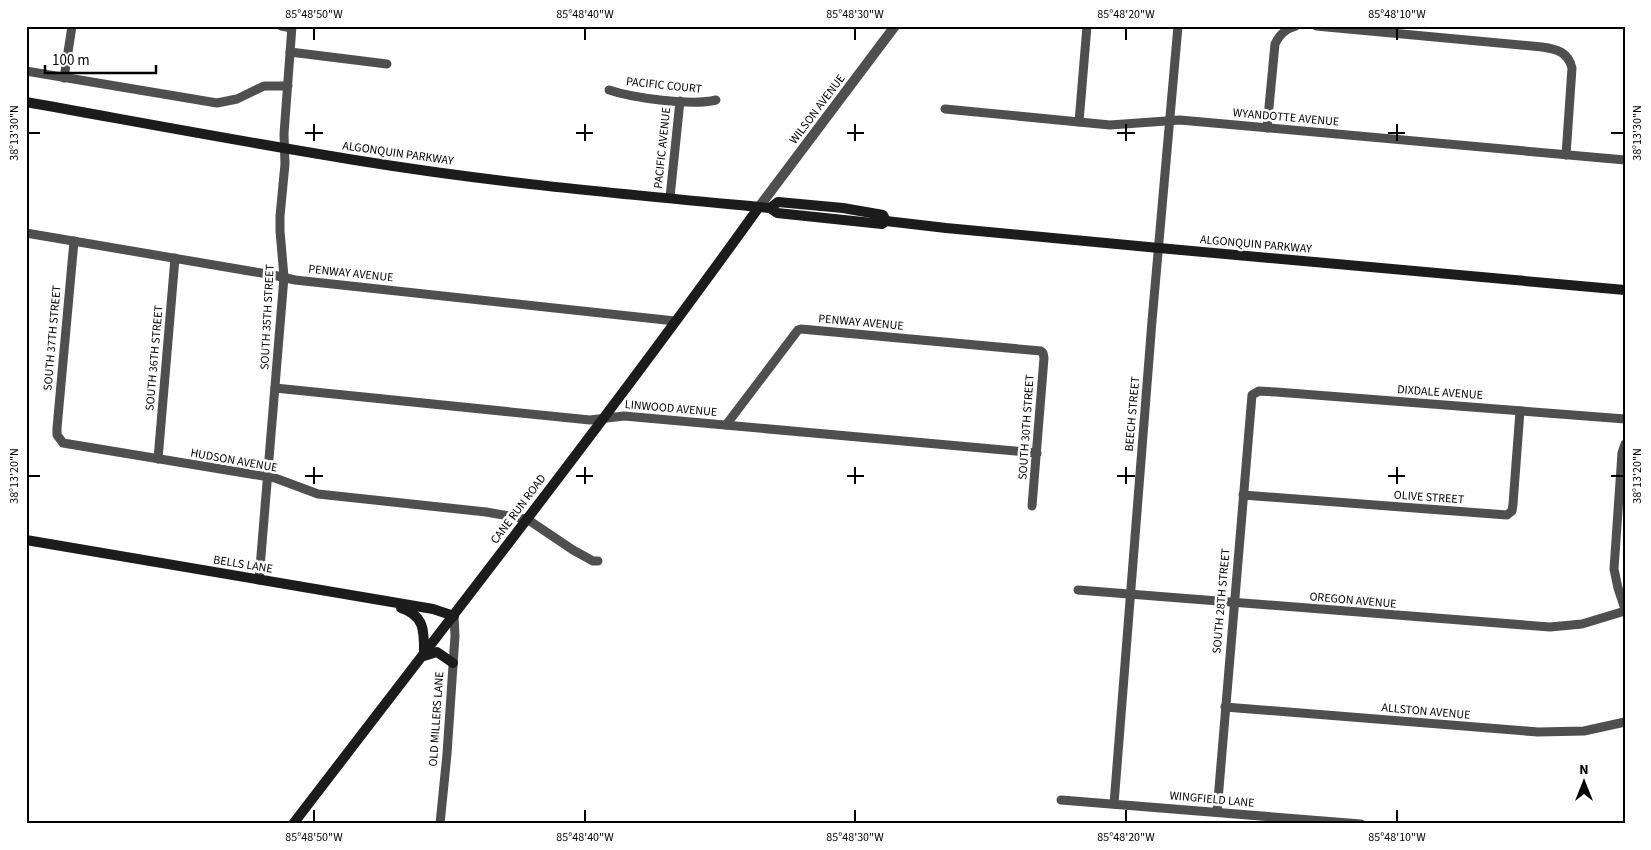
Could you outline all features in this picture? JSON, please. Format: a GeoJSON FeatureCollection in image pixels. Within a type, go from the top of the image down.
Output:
{"type":"FeatureCollection","features":[{"type":"Feature","properties":{"kind":"main road","name":"ALGONQUIN PARKWAY"},"geometry":{"type":"LineString","coordinates":[[26,102],[362,161],[598,191],[764,207],[777,213],[882,224],[886,221],[953,229],[1625,290]]}},
{"type":"Feature","properties":{"kind":"main road","name":"CANE RUN ROAD"},"geometry":{"type":"LineString","coordinates":[[294,824],[424,656],[675,321],[764,207]]}},
{"type":"Feature","properties":{"kind":"main road","name":"BELLS LANE"},"geometry":{"type":"LineString","coordinates":[[26,540],[440,611],[454,616]]}},
{"type":"Feature","properties":{"kind":"main road"},"geometry":{"type":"LineString","coordinates":[[382,601],[410,611],[419,620],[424,630],[424,656],[436,652],[453,663]]}},
{"type":"Feature","properties":{"kind":"street"},"geometry":{"type":"LineString","coordinates":[[64,78],[72,26]]}},
{"type":"Feature","properties":{"kind":"street"},"geometry":{"type":"LineString","coordinates":[[281,26],[292,27]]}},
{"type":"Feature","properties":{"kind":"street","name":"WILSON AVENUE"},"geometry":{"type":"LineString","coordinates":[[764,207],[894,26]]}},
{"type":"Feature","properties":{"kind":"street"},"geometry":{"type":"LineString","coordinates":[[1079,122],[1086,26]]}},
{"type":"Feature","properties":{"kind":"street","name":"BEECH STREET"},"geometry":{"type":"LineString","coordinates":[[1114,804],[1178,26]]}},
{"type":"Feature","properties":{"kind":"street"},"geometry":{"type":"LineString","coordinates":[[1268,128],[1275,44],[1282,33],[1288,28],[1296,26]]}},
{"type":"Feature","properties":{"kind":"street"},"geometry":{"type":"LineString","coordinates":[[1316,26],[1559,50],[1568,59],[1572,68],[1566,155]]}},
{"type":"Feature","properties":{"kind":"street","name":"SOUTH 35TH STREET"},"geometry":{"type":"LineString","coordinates":[[259,580],[284,277],[280,232],[284,189],[284,134],[292,27]]}},
{"type":"Feature","properties":{"kind":"street"},"geometry":{"type":"LineString","coordinates":[[290,52],[387,64]]}},
{"type":"Feature","properties":{"kind":"street"},"geometry":{"type":"LineString","coordinates":[[26,71],[217,103],[237,100],[264,86],[288,86]]}},
{"type":"Feature","properties":{"kind":"street","name":"PACIFIC COURT"},"geometry":{"type":"LineString","coordinates":[[610,90],[630,95],[680,101],[716,100]]}},
{"type":"Feature","properties":{"kind":"street","name":"PACIFIC AVENUE"},"geometry":{"type":"LineString","coordinates":[[670,197],[680,101]]}},
{"type":"Feature","properties":{"kind":"street","name":"WYANDOTTE AVENUE"},"geometry":{"type":"LineString","coordinates":[[945,109],[1115,125],[1180,120],[1625,160]]}},
{"type":"Feature","properties":{"kind":"street","name":"PENWAY AVENUE"},"geometry":{"type":"LineString","coordinates":[[26,232],[295,280],[675,321]]}},
{"type":"Feature","properties":{"kind":"street","name":"SOUTH 37TH STREET"},"geometry":{"type":"LineString","coordinates":[[58,438],[58,418],[74,241]]}},
{"type":"Feature","properties":{"kind":"street","name":"SOUTH 36TH STREET"},"geometry":{"type":"LineString","coordinates":[[158,459],[175,258]]}},
{"type":"Feature","properties":{"kind":"street","name":"PENWAY AVENUE"},"geometry":{"type":"LineString","coordinates":[[726,425],[800,329],[1041,351]]}},
{"type":"Feature","properties":{"kind":"street","name":"SOUTH 30TH STREET"},"geometry":{"type":"LineString","coordinates":[[1032,506],[1044,358],[1044,353],[1041,351]]}},
{"type":"Feature","properties":{"kind":"street","name":"LINWOOD AVENUE"},"geometry":{"type":"LineString","coordinates":[[275,388],[590,420],[624,416],[1037,454]]}},
{"type":"Feature","properties":{"kind":"street","name":"DIXDALE AVENUE"},"geometry":{"type":"LineString","coordinates":[[1254,393],[1259,391],[1276,392],[1625,419]]}},
{"type":"Feature","properties":{"kind":"street","name":"SOUTH 28TH STREET"},"geometry":{"type":"LineString","coordinates":[[1217,812],[1251,398],[1254,393]]}},
{"type":"Feature","properties":{"kind":"street","name":"OLIVE STREET"},"geometry":{"type":"LineString","coordinates":[[1243,495],[1507,515],[1512,511],[1513,504],[1520,411]]}},
{"type":"Feature","properties":{"kind":"street","name":"HUDSON AVENUE"},"geometry":{"type":"LineString","coordinates":[[58,438],[62,443],[275,478],[318,494],[486,512],[527,519]]}},
{"type":"Feature","properties":{"kind":"street"},"geometry":{"type":"LineString","coordinates":[[1625,444],[1622,453],[1614,569],[1616,583],[1625,610]]}},
{"type":"Feature","properties":{"kind":"street"},"geometry":{"type":"LineString","coordinates":[[527,519],[573,550],[593,561],[598,561]]}},
{"type":"Feature","properties":{"kind":"street","name":"OREGON AVENUE"},"geometry":{"type":"LineString","coordinates":[[1078,590],[1550,628],[1582,624],[1625,610]]}},
{"type":"Feature","properties":{"kind":"street","name":"OLD MILLERS LANE"},"geometry":{"type":"LineString","coordinates":[[440,824],[455,636],[454,616]]}},
{"type":"Feature","properties":{"kind":"street","name":"ALLSTON AVENUE"},"geometry":{"type":"LineString","coordinates":[[1225,707],[1538,732],[1584,731],[1625,722]]}},
{"type":"Feature","properties":{"kind":"street","name":"WINGFIELD LANE"},"geometry":{"type":"LineString","coordinates":[[1061,800],[1361,824]]}}]}
